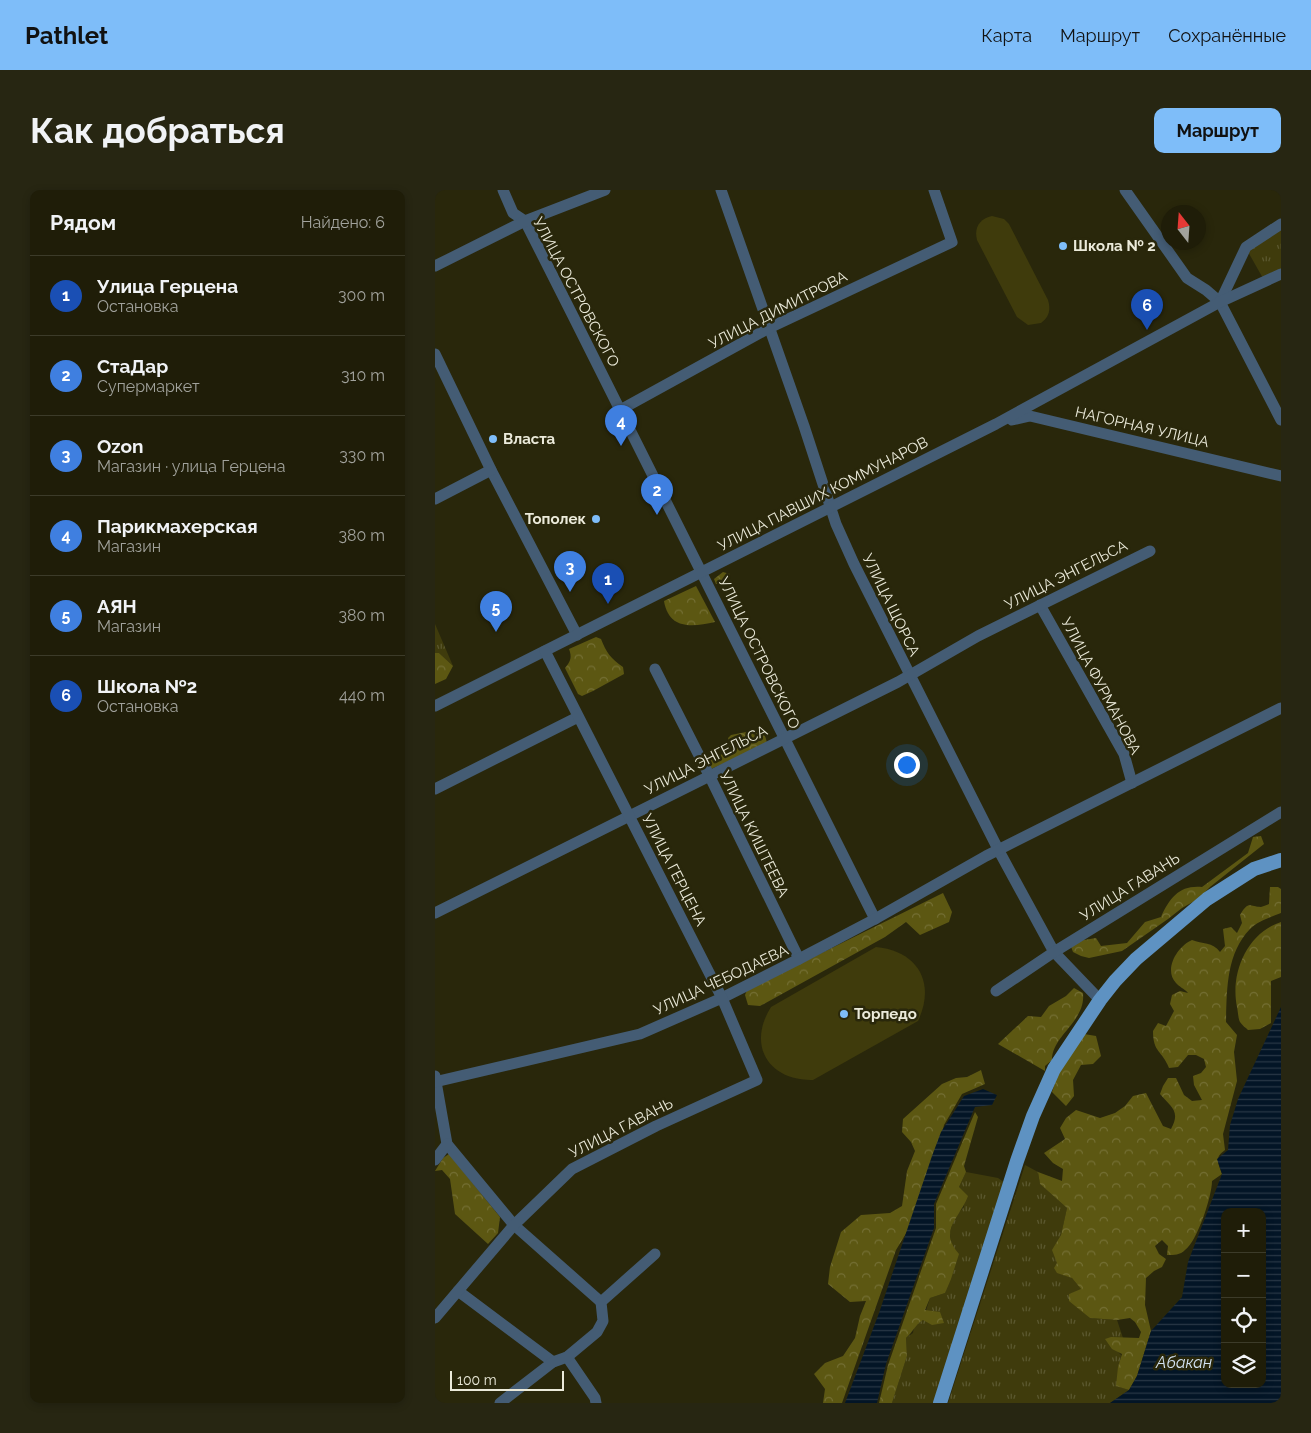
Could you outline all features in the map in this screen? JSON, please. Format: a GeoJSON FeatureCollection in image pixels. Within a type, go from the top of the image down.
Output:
{"type":"FeatureCollection","features":[{"type":"Feature","properties":{"kind":"main road"},"geometry":{"type":"LineString","coordinates":[[940,1403],[1033,1116],[1055,1069],[1101,1000],[1136,958],[1207,899],[1236,879],[1281,860]]}},
{"type":"Feature","properties":{"kind":"street","name":"УЛИЦА ОСТРОВСКОГО"},"geometry":{"type":"LineString","coordinates":[[503,190],[513,213],[525,221],[875,919]]}},
{"type":"Feature","properties":{"kind":"street"},"geometry":{"type":"LineString","coordinates":[[435,266],[525,221],[605,190]]}},
{"type":"Feature","properties":{"kind":"street","name":"УЛИЦА ЩОРСА"},"geometry":{"type":"LineString","coordinates":[[721,190],[831,508],[854,564],[999,851],[1054,952],[1101,1000]]}},
{"type":"Feature","properties":{"kind":"street","name":"УЛИЦА ДИМИТРОВА"},"geometry":{"type":"LineString","coordinates":[[620,410],[769,328],[952,242],[934,190]]}},
{"type":"Feature","properties":{"kind":"street"},"geometry":{"type":"LineString","coordinates":[[1125,190],[1187,278],[1220,302],[1280,418]]}},
{"type":"Feature","properties":{"kind":"street"},"geometry":{"type":"LineString","coordinates":[[1220,302],[1246,247],[1281,224]]}},
{"type":"Feature","properties":{"kind":"street","name":"УЛИЦА ПАВШИХ КОММУНАРОВ"},"geometry":{"type":"LineString","coordinates":[[435,706],[996,424],[1220,302],[1281,274]]}},
{"type":"Feature","properties":{"kind":"street"},"geometry":{"type":"LineString","coordinates":[[435,354],[491,470],[577,635]]}},
{"type":"Feature","properties":{"kind":"street","name":"НАГОРНАЯ УЛИЦА"},"geometry":{"type":"LineString","coordinates":[[996,424],[1030,416],[1281,476]]}},
{"type":"Feature","properties":{"kind":"street"},"geometry":{"type":"LineString","coordinates":[[435,499],[491,470]]}},
{"type":"Feature","properties":{"kind":"street","name":"УЛИЦА ЭНГЕЛЬСА"},"geometry":{"type":"LineString","coordinates":[[435,913],[710,777],[909,676],[978,636],[1150,551]]}},
{"type":"Feature","properties":{"kind":"street","name":"УЛИЦА ФУРМАНОВА"},"geometry":{"type":"LineString","coordinates":[[1040,605],[1123,754],[1132,783]]}},
{"type":"Feature","properties":{"kind":"street","name":"УЛИЦА ГЕРЦЕНА"},"geometry":{"type":"LineString","coordinates":[[545,651],[722,998],[757,1080]]}},
{"type":"Feature","properties":{"kind":"street","name":"УЛИЦА КИШТЕЕВА"},"geometry":{"type":"LineString","coordinates":[[655,669],[799,959]]}},
{"type":"Feature","properties":{"kind":"street","name":"УЛИЦА ЧЕБОДАЕВА"},"geometry":{"type":"LineString","coordinates":[[435,1080],[640,1034],[722,998],[875,919],[986,856],[1281,708]]}},
{"type":"Feature","properties":{"kind":"street"},"geometry":{"type":"LineString","coordinates":[[435,790],[578,717]]}},
{"type":"Feature","properties":{"kind":"street","name":"УЛИЦА ГАВАНЬ"},"geometry":{"type":"LineString","coordinates":[[996,991],[1054,952],[1281,812]]}},
{"type":"Feature","properties":{"kind":"street"},"geometry":{"type":"LineString","coordinates":[[435,1080],[447,1144],[514,1225],[601,1302],[603,1321],[597,1332],[567,1357],[553,1362],[500,1403]]}},
{"type":"Feature","properties":{"kind":"street","name":"УЛИЦА ГАВАНЬ"},"geometry":{"type":"LineString","coordinates":[[435,1318],[514,1225],[572,1169],[656,1126],[757,1080]]}},
{"type":"Feature","properties":{"kind":"street"},"geometry":{"type":"LineString","coordinates":[[435,1160],[447,1144]]}},
{"type":"Feature","properties":{"kind":"street"},"geometry":{"type":"LineString","coordinates":[[601,1302],[655,1254]]}},
{"type":"Feature","properties":{"kind":"street"},"geometry":{"type":"LineString","coordinates":[[458,1291],[553,1362]]}},
{"type":"Feature","properties":{"kind":"street"},"geometry":{"type":"LineString","coordinates":[[567,1357],[595,1398],[596,1403]]}},
{"type":"Feature","properties":{"kind":"green space"},"geometry":{"type":"Polygon","coordinates":[[[992,216],[1004,219],[1009,224],[1048,300],[1049,313],[1041,323],[1028,325],[1017,317],[977,240],[977,228],[984,219],[992,216]]]}},
{"type":"Feature","properties":{"kind":"green space"},"geometry":{"type":"Polygon","coordinates":[[[1281,228],[1281,272],[1264,280],[1247,250],[1281,228]]]}},
{"type":"Feature","properties":{"kind":"green space"},"geometry":{"type":"Polygon","coordinates":[[[723,572],[730,574],[729,579],[724,584],[716,584],[714,579],[723,572]]]}},
{"type":"Feature","properties":{"kind":"green space"},"geometry":{"type":"Polygon","coordinates":[[[696,586],[715,622],[690,625],[676,622],[667,610],[664,601],[696,586]]]}},
{"type":"Feature","properties":{"kind":"green space"},"geometry":{"type":"Polygon","coordinates":[[[435,624],[453,666],[439,653],[435,653],[435,624]]]}},
{"type":"Feature","properties":{"kind":"green space"},"geometry":{"type":"Polygon","coordinates":[[[596,637],[601,639],[609,655],[623,667],[624,674],[582,696],[578,694],[565,668],[570,659],[569,649],[596,637]]]}},
{"type":"Feature","properties":{"kind":"green space"},"geometry":{"type":"Polygon","coordinates":[[[435,653],[439,653],[453,666],[446,679],[435,684],[435,653]]]}},
{"type":"Feature","properties":{"kind":"green space"},"geometry":{"type":"Polygon","coordinates":[[[756,730],[764,735],[767,744],[711,769],[706,764],[707,757],[721,755],[726,751],[730,744],[728,738],[731,735],[756,730]]]}},
{"type":"Feature","properties":{"kind":"green space"},"geometry":{"type":"Polygon","coordinates":[[[1261,836],[1264,844],[1210,887],[1198,899],[1182,908],[1122,951],[1089,958],[1073,952],[1070,944],[1096,938],[1101,946],[1127,943],[1145,922],[1161,917],[1172,898],[1182,890],[1202,887],[1248,853],[1253,837],[1261,836]]]}},
{"type":"Feature","properties":{"kind":"green space"},"geometry":{"type":"Polygon","coordinates":[[[1270,887],[1281,889],[1281,913],[1261,921],[1250,929],[1236,950],[1229,973],[1226,1022],[1237,1035],[1234,1052],[1237,1081],[1223,1134],[1225,1150],[1218,1158],[1222,1174],[1212,1181],[1203,1218],[1190,1245],[1181,1253],[1170,1255],[1167,1255],[1168,1246],[1162,1240],[1155,1246],[1159,1254],[1166,1259],[1162,1267],[1146,1278],[1145,1305],[1151,1331],[1137,1376],[1129,1390],[1116,1386],[1118,1367],[1122,1354],[1112,1349],[1105,1339],[1111,1337],[1139,1338],[1141,1332],[1130,1318],[1117,1320],[1090,1318],[1069,1301],[1069,1294],[1081,1289],[1072,1278],[1057,1273],[1054,1268],[1057,1263],[1052,1250],[1061,1235],[1067,1208],[1040,1184],[1038,1172],[1062,1181],[1063,1169],[1053,1163],[1044,1153],[1065,1139],[1060,1128],[1066,1118],[1076,1110],[1100,1118],[1115,1113],[1125,1106],[1133,1096],[1146,1093],[1163,1126],[1171,1129],[1175,1113],[1160,1094],[1168,1078],[1176,1078],[1184,1095],[1192,1101],[1202,1100],[1194,1085],[1193,1076],[1201,1073],[1206,1067],[1204,1059],[1196,1055],[1188,1055],[1178,1067],[1169,1068],[1156,1048],[1153,1038],[1153,1031],[1158,1023],[1166,1026],[1174,1011],[1170,1004],[1172,995],[1180,991],[1188,993],[1172,977],[1171,971],[1174,958],[1182,947],[1192,940],[1211,945],[1220,952],[1225,946],[1223,929],[1231,927],[1237,933],[1242,923],[1240,915],[1245,907],[1249,905],[1261,907],[1269,904],[1270,887]]]}},
{"type":"Feature","properties":{"kind":"green space"},"geometry":{"type":"Polygon","coordinates":[[[943,893],[952,912],[949,922],[920,935],[906,922],[885,937],[760,1006],[748,1005],[745,995],[747,990],[943,893]]]}},
{"type":"Feature","properties":{"kind":"green space"},"geometry":{"type":"Polygon","coordinates":[[[1281,922],[1281,977],[1271,981],[1271,1023],[1260,1029],[1248,1030],[1240,1022],[1235,994],[1239,968],[1250,945],[1259,935],[1269,927],[1281,922]]]}},
{"type":"Feature","properties":{"kind":"green space","name":"Торпедо"},"geometry":{"type":"Polygon","coordinates":[[[876,947],[903,955],[919,971],[924,982],[925,994],[918,1021],[813,1080],[797,1079],[784,1074],[774,1067],[766,1058],[762,1047],[761,1035],[764,1021],[771,1007],[876,947]]]}},
{"type":"Feature","properties":{"kind":"green space"},"geometry":{"type":"Polygon","coordinates":[[[1074,988],[1083,993],[1083,1003],[1075,1020],[1057,1043],[1053,1051],[1052,1060],[1045,1066],[1045,1071],[998,1044],[1028,1016],[1041,1017],[1049,1006],[1066,996],[1074,988]]]}},
{"type":"Feature","properties":{"kind":"green space"},"geometry":{"type":"Polygon","coordinates":[[[1084,1034],[1096,1036],[1101,1056],[1093,1064],[1081,1065],[1073,1080],[1074,1096],[1066,1106],[1052,1092],[1059,1071],[1084,1034]]]}},
{"type":"Feature","properties":{"kind":"green space"},"geometry":{"type":"Polygon","coordinates":[[[981,1070],[985,1084],[962,1094],[944,1125],[938,1150],[916,1217],[896,1250],[842,1403],[823,1403],[825,1389],[814,1374],[825,1363],[843,1356],[855,1338],[866,1301],[850,1302],[828,1284],[830,1267],[841,1232],[861,1215],[890,1213],[902,1206],[907,1171],[915,1151],[911,1142],[902,1132],[903,1119],[942,1084],[956,1078],[967,1077],[981,1070]]]}},
{"type":"Feature","properties":{"kind":"green space"},"geometry":{"type":"Polygon","coordinates":[[[975,1112],[978,1117],[964,1166],[966,1172],[959,1187],[968,1196],[953,1224],[950,1238],[959,1254],[945,1293],[930,1298],[925,1310],[940,1312],[944,1323],[932,1325],[923,1320],[906,1338],[907,1356],[892,1403],[879,1403],[888,1365],[936,1228],[936,1204],[975,1112]]]}},
{"type":"Feature","properties":{"kind":"green space"},"geometry":{"type":"Polygon","coordinates":[[[449,1154],[500,1217],[498,1233],[488,1244],[455,1214],[450,1179],[442,1170],[435,1171],[443,1158],[449,1154]]]}},
{"type":"Feature","properties":{"kind":"green space"},"geometry":{"type":"Polygon","coordinates":[[[1025,1165],[1038,1172],[1040,1184],[1067,1208],[1059,1239],[1072,1278],[1082,1290],[1069,1294],[1090,1318],[1117,1320],[1123,1338],[1106,1339],[1121,1355],[1117,1386],[1129,1390],[1110,1403],[948,1403],[1025,1165]]]}},
{"type":"Feature","properties":{"kind":"green space"},"geometry":{"type":"Polygon","coordinates":[[[966,1172],[998,1178],[1005,1183],[934,1403],[892,1403],[907,1356],[906,1338],[913,1333],[914,1327],[923,1320],[930,1298],[945,1293],[952,1246],[950,1233],[954,1217],[964,1207],[959,1187],[966,1172]]]}},
{"type":"Feature","properties":{"kind":"water","name":"Абакан"},"geometry":{"type":"Polygon","coordinates":[[[1281,1007],[1281,1403],[1110,1403],[1129,1390],[1137,1376],[1151,1331],[1182,1297],[1188,1262],[1222,1174],[1217,1159],[1228,1150],[1230,1125],[1238,1099],[1281,1007]]]}},
{"type":"Feature","properties":{"kind":"water"},"geometry":{"type":"Polygon","coordinates":[[[983,1089],[997,1095],[992,1105],[975,1107],[934,1204],[934,1228],[886,1364],[877,1403],[845,1403],[879,1313],[941,1132],[964,1096],[983,1089]]]}},
{"type":"Feature","properties":{"kind":"place","name":"Школа № 2"},"geometry":{"type":"Point","coordinates":[1063,246]}},
{"type":"Feature","properties":{"kind":"place","name":"Школа №2"},"geometry":{"type":"Point","coordinates":[1147,330]}},
{"type":"Feature","properties":{"kind":"place","name":"Власта"},"geometry":{"type":"Point","coordinates":[493,439]}},
{"type":"Feature","properties":{"kind":"place","name":"Парикмахерская"},"geometry":{"type":"Point","coordinates":[621,446]}},
{"type":"Feature","properties":{"kind":"place","name":"СтаДар"},"geometry":{"type":"Point","coordinates":[657,515]}},
{"type":"Feature","properties":{"kind":"place","name":"Тополек"},"geometry":{"type":"Point","coordinates":[596,519]}},
{"type":"Feature","properties":{"kind":"place","name":"Ozon"},"geometry":{"type":"Point","coordinates":[570,592]}},
{"type":"Feature","properties":{"kind":"place","name":"Улица Герцена"},"geometry":{"type":"Point","coordinates":[608,604]}},
{"type":"Feature","properties":{"kind":"place","name":"АЯН"},"geometry":{"type":"Point","coordinates":[496,632]}},
{"type":"Feature","properties":{"kind":"place","name":"Торпедо"},"geometry":{"type":"Point","coordinates":[844,1014]}}]}
